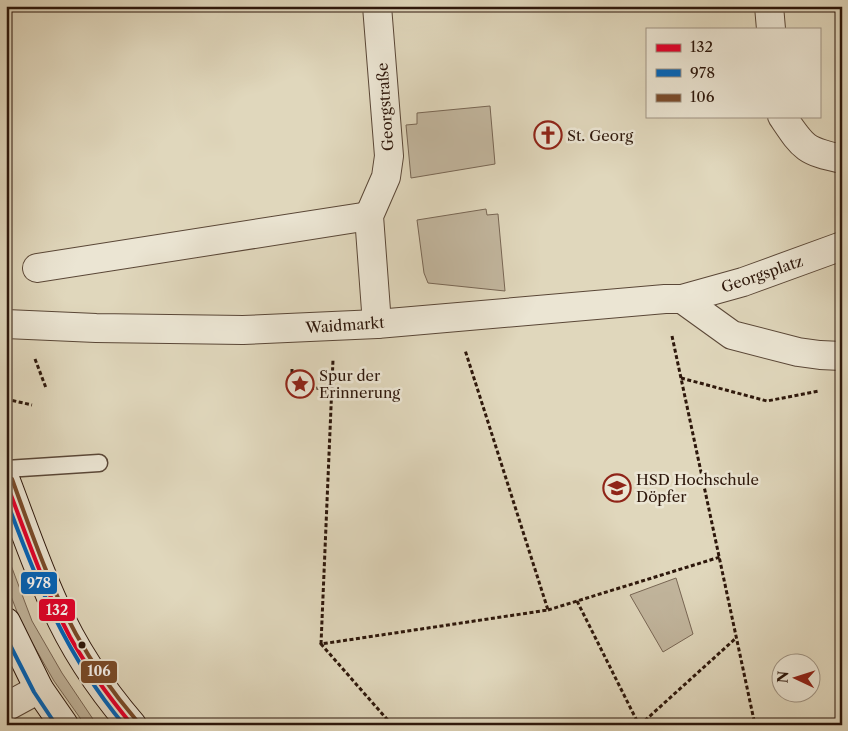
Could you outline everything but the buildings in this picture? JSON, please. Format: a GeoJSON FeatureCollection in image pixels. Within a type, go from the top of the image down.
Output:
{"type":"FeatureCollection","features":[{"type":"Feature","properties":{"kind":"street","name":"Georgstraße"},"geometry":{"type":"LineString","coordinates":[[377,6],[389,156],[386,177],[369,216],[377,324]]}},
{"type":"Feature","properties":{"kind":"street"},"geometry":{"type":"LineString","coordinates":[[769,6],[772,28]]}},
{"type":"Feature","properties":{"kind":"street"},"geometry":{"type":"LineString","coordinates":[[783,118],[798,140],[807,149],[822,155],[842,159]]}},
{"type":"Feature","properties":{"kind":"street"},"geometry":{"type":"LineString","coordinates":[[37,268],[369,216]]}},
{"type":"Feature","properties":{"kind":"street","name":"Georgsplatz"},"geometry":{"type":"LineString","coordinates":[[673,299],[743,282],[842,246]]}},
{"type":"Feature","properties":{"kind":"street"},"geometry":{"type":"LineString","coordinates":[[673,299],[732,335],[798,352],[820,356],[842,356]]}},
{"type":"Feature","properties":{"kind":"street","name":"Waidmarkt"},"geometry":{"type":"LineString","coordinates":[[6,324],[96,328],[244,330],[377,324],[673,299]]}},
{"type":"Feature","properties":{"kind":"street"},"geometry":{"type":"LineString","coordinates":[[6,481],[55,607],[84,661],[132,725]]}},
{"type":"Feature","properties":{"kind":"street"},"geometry":{"type":"LineString","coordinates":[[6,622],[39,689],[64,725]]}},
{"type":"Feature","properties":{"kind":"street"},"geometry":{"type":"LineString","coordinates":[[6,707],[39,689]]}},
{"type":"Feature","properties":{"kind":"lane"},"geometry":{"type":"LineString","coordinates":[[6,469],[99,463]]}},
{"type":"Feature","properties":{"kind":"path"},"geometry":{"type":"LineString","coordinates":[[673,299],[681,378],[755,725]]}},
{"type":"Feature","properties":{"kind":"path"},"geometry":{"type":"LineString","coordinates":[[454,316],[548,610]]}},
{"type":"Feature","properties":{"kind":"path"},"geometry":{"type":"LineString","coordinates":[[292,369],[292,390],[332,387],[321,644],[392,725]]}},
{"type":"Feature","properties":{"kind":"path"},"geometry":{"type":"LineString","coordinates":[[681,378],[767,401],[823,390]]}},
{"type":"Feature","properties":{"kind":"path"},"geometry":{"type":"LineString","coordinates":[[6,399],[32,406]]}},
{"type":"Feature","properties":{"kind":"path"},"geometry":{"type":"LineString","coordinates":[[321,644],[548,610],[720,557]]}},
{"type":"Feature","properties":{"kind":"path"},"geometry":{"type":"LineString","coordinates":[[577,601],[640,725],[736,638]]}},
{"type":"Feature","properties":{"kind":"shaded area"},"geometry":{"type":"Polygon","coordinates":[[[490,106],[495,164],[411,178],[406,125],[417,124],[417,113],[490,106]]]}},
{"type":"Feature","properties":{"kind":"shaded area"},"geometry":{"type":"Polygon","coordinates":[[[486,209],[487,215],[498,214],[505,291],[428,283],[424,273],[417,220],[486,209]]]}},
{"type":"Feature","properties":{"kind":"shaded area"},"geometry":{"type":"Polygon","coordinates":[[[6,552],[32,621],[62,673],[97,725],[85,725],[54,681],[22,625],[6,583],[6,552]]]}},
{"type":"Feature","properties":{"kind":"shaded area"},"geometry":{"type":"Polygon","coordinates":[[[676,578],[693,634],[663,652],[630,595],[676,578]]]}},
{"type":"Feature","properties":{"kind":"transit line","name":"106"},"geometry":{"type":"LineString","coordinates":[[12,479],[41,558],[66,615],[97,668],[137,721]]}},
{"type":"Feature","properties":{"kind":"transit line","name":"132"},"geometry":{"type":"LineString","coordinates":[[6,482],[44,580],[70,637],[99,682],[132,725]]}},
{"type":"Feature","properties":{"kind":"transit line","name":"978"},"geometry":{"type":"LineString","coordinates":[[6,499],[42,590],[69,645],[85,672],[124,725]]}},
{"type":"Feature","properties":{"kind":"transit line","name":"978"},"geometry":{"type":"LineString","coordinates":[[6,637],[34,692],[56,725]]}},
{"type":"Feature","properties":{"kind":"place","name":"St. Georg"},"geometry":{"type":"Point","coordinates":[548,135]}},
{"type":"Feature","properties":{"kind":"place","name":"Spur der Erinnerung"},"geometry":{"type":"Point","coordinates":[300,384]}},
{"type":"Feature","properties":{"kind":"place","name":"HSD Hochschule Döpfer"},"geometry":{"type":"Point","coordinates":[617,488]}}]}
